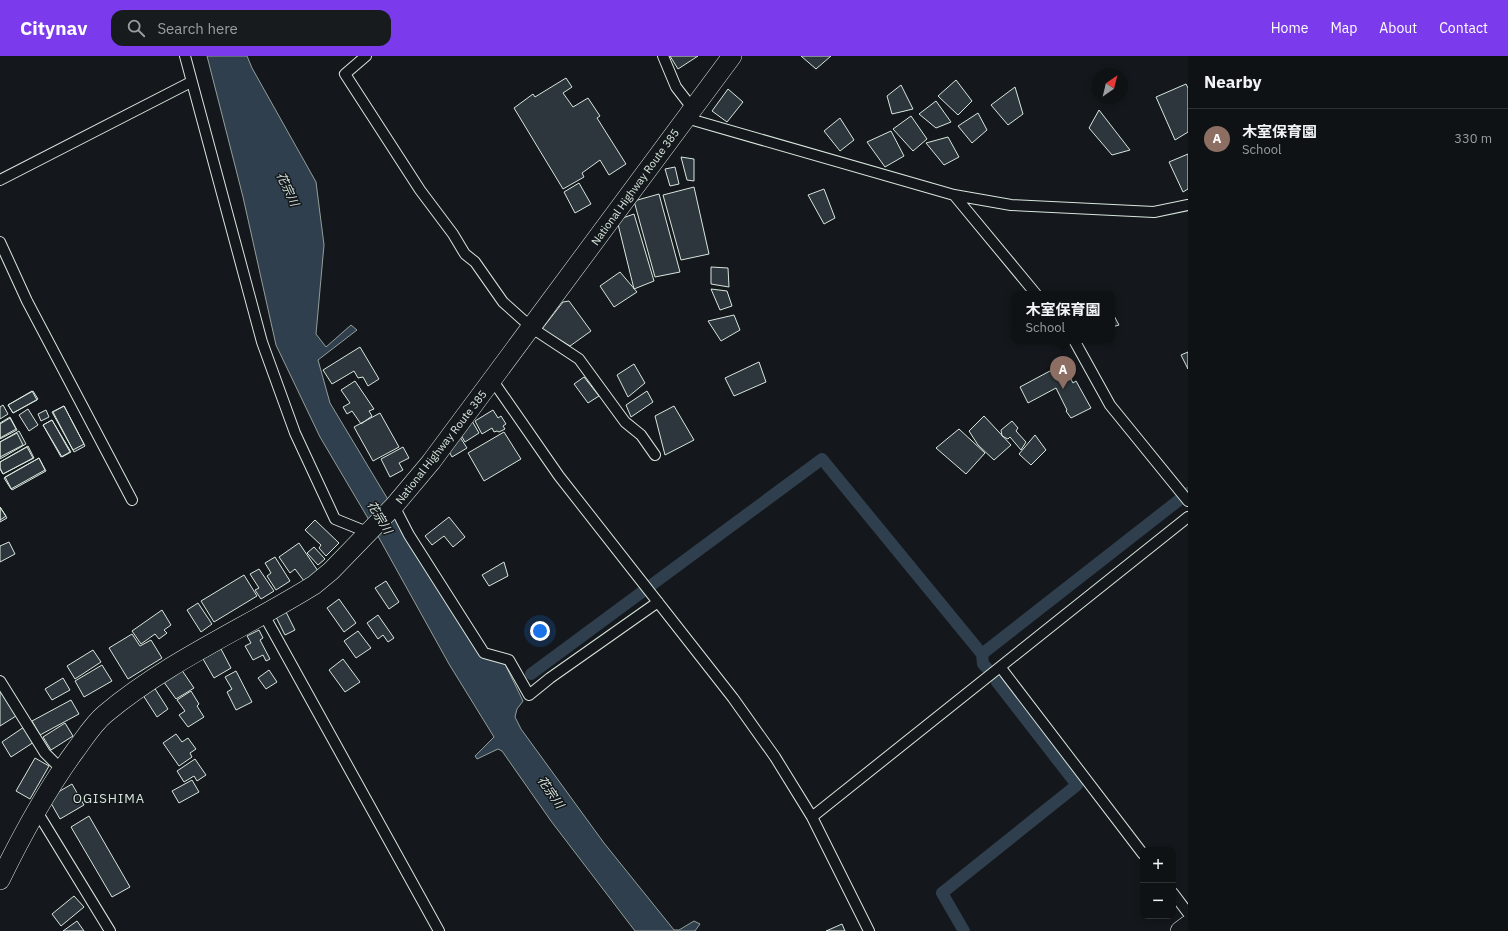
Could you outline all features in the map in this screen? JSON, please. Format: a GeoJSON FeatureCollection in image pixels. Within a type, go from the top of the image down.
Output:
{"type":"FeatureCollection","features":[{"type":"Feature","properties":{"kind":"highway","name":"National Highway Route 385"},"geometry":{"type":"LineString","coordinates":[[0,880],[5,856],[62,769],[84,738],[104,715],[138,689],[184,660],[314,585],[331,571],[369,530],[393,507],[431,462],[493,380],[732,56]]}},
{"type":"Feature","properties":{"kind":"highway"},"geometry":{"type":"LineString","coordinates":[[1180,931],[1188,925]]}},
{"type":"Feature","properties":{"kind":"street"},"geometry":{"type":"LineString","coordinates":[[185,56],[262,342],[295,433],[335,518],[369,530]]}},
{"type":"Feature","properties":{"kind":"street"},"geometry":{"type":"LineString","coordinates":[[366,56],[345,74],[420,190],[453,234],[465,254],[475,262],[503,302],[532,328],[552,343],[579,359],[625,422],[641,435],[655,455]]}},
{"type":"Feature","properties":{"kind":"street"},"geometry":{"type":"LineString","coordinates":[[664,56],[676,87],[689,114],[954,195],[1010,205],[1154,212],[1188,205]]}},
{"type":"Feature","properties":{"kind":"street"},"geometry":{"type":"LineString","coordinates":[[0,180],[191,82]]}},
{"type":"Feature","properties":{"kind":"street"},"geometry":{"type":"LineString","coordinates":[[954,195],[1034,291]]}},
{"type":"Feature","properties":{"kind":"street"},"geometry":{"type":"LineString","coordinates":[[0,242],[27,301],[132,500]]}},
{"type":"Feature","properties":{"kind":"street"},"geometry":{"type":"LineString","coordinates":[[1076,343],[1110,405],[1188,501]]}},
{"type":"Feature","properties":{"kind":"street"},"geometry":{"type":"LineString","coordinates":[[493,380],[559,476],[656,599],[775,757],[812,817],[869,931]]}},
{"type":"Feature","properties":{"kind":"street"},"geometry":{"type":"LineString","coordinates":[[393,507],[409,535],[484,653],[509,660],[528,695],[656,599]]}},
{"type":"Feature","properties":{"kind":"street"},"geometry":{"type":"LineString","coordinates":[[812,817],[1001,668],[1188,517]]}},
{"type":"Feature","properties":{"kind":"street"},"geometry":{"type":"LineString","coordinates":[[264,615],[439,931]]}},
{"type":"Feature","properties":{"kind":"street"},"geometry":{"type":"LineString","coordinates":[[1001,668],[1140,850]]}},
{"type":"Feature","properties":{"kind":"street"},"geometry":{"type":"LineString","coordinates":[[0,681],[44,753],[62,769]]}},
{"type":"Feature","properties":{"kind":"street"},"geometry":{"type":"LineString","coordinates":[[36,810],[110,931]]}},
{"type":"Feature","properties":{"kind":"street"},"geometry":{"type":"LineString","coordinates":[[1176,897],[1188,913]]}},
{"type":"Feature","properties":{"kind":"water","name":"花宗川"},"geometry":{"type":"Polygon","coordinates":[[[207,56],[247,56],[252,68],[316,182],[324,245],[316,334],[326,347],[351,325],[357,330],[318,360],[330,403],[482,656],[504,662],[523,701],[517,709],[515,717],[521,729],[604,843],[674,930],[679,930],[694,921],[700,924],[695,931],[635,931],[551,821],[502,751],[498,749],[477,759],[475,756],[494,737],[449,664],[369,520],[320,437],[276,345],[243,197],[207,56]]]}},
{"type":"Feature","properties":{"kind":"building"},"geometry":{"type":"Polygon","coordinates":[[[670,56],[698,56],[678,69],[670,56]]]}},
{"type":"Feature","properties":{"kind":"building"},"geometry":{"type":"Polygon","coordinates":[[[801,56],[831,56],[816,69],[801,56]]]}},
{"type":"Feature","properties":{"kind":"building"},"geometry":{"type":"Polygon","coordinates":[[[566,78],[572,87],[563,93],[573,107],[588,98],[600,116],[597,118],[626,164],[609,175],[600,160],[582,173],[584,177],[563,189],[514,108],[533,94],[535,97],[566,78]]]}},
{"type":"Feature","properties":{"kind":"building"},"geometry":{"type":"Polygon","coordinates":[[[956,80],[972,101],[958,115],[938,96],[956,80]]]}},
{"type":"Feature","properties":{"kind":"building"},"geometry":{"type":"Polygon","coordinates":[[[1186,84],[1188,88],[1188,132],[1175,140],[1156,97],[1186,84]]]}},
{"type":"Feature","properties":{"kind":"building"},"geometry":{"type":"Polygon","coordinates":[[[901,85],[913,109],[892,114],[887,96],[901,85]]]}},
{"type":"Feature","properties":{"kind":"building"},"geometry":{"type":"Polygon","coordinates":[[[1015,87],[1023,114],[1008,125],[991,105],[1015,87]]]}},
{"type":"Feature","properties":{"kind":"building"},"geometry":{"type":"Polygon","coordinates":[[[728,89],[743,102],[727,122],[712,111],[728,89]]]}},
{"type":"Feature","properties":{"kind":"building"},"geometry":{"type":"Polygon","coordinates":[[[936,101],[951,122],[936,128],[919,114],[936,101]]]}},
{"type":"Feature","properties":{"kind":"building"},"geometry":{"type":"Polygon","coordinates":[[[1099,110],[1130,150],[1112,155],[1089,128],[1099,110]]]}},
{"type":"Feature","properties":{"kind":"building"},"geometry":{"type":"Polygon","coordinates":[[[978,113],[987,130],[972,143],[958,126],[978,113]]]}},
{"type":"Feature","properties":{"kind":"building"},"geometry":{"type":"Polygon","coordinates":[[[911,116],[927,139],[913,151],[893,129],[911,116]]]}},
{"type":"Feature","properties":{"kind":"building"},"geometry":{"type":"Polygon","coordinates":[[[840,118],[854,140],[840,151],[824,131],[840,118]]]}},
{"type":"Feature","properties":{"kind":"building"},"geometry":{"type":"Polygon","coordinates":[[[891,131],[904,156],[885,167],[867,142],[891,131]]]}},
{"type":"Feature","properties":{"kind":"building"},"geometry":{"type":"Polygon","coordinates":[[[948,137],[959,157],[944,165],[926,143],[948,137]]]}},
{"type":"Feature","properties":{"kind":"building"},"geometry":{"type":"Polygon","coordinates":[[[1188,154],[1188,189],[1183,192],[1169,162],[1188,154]]]}},
{"type":"Feature","properties":{"kind":"building"},"geometry":{"type":"Polygon","coordinates":[[[681,157],[694,159],[694,181],[687,180],[681,157]]]}},
{"type":"Feature","properties":{"kind":"building"},"geometry":{"type":"Polygon","coordinates":[[[675,167],[679,184],[670,186],[665,169],[675,167]]]}},
{"type":"Feature","properties":{"kind":"building"},"geometry":{"type":"Polygon","coordinates":[[[579,183],[591,204],[575,213],[564,192],[579,183]]]}},
{"type":"Feature","properties":{"kind":"building"},"geometry":{"type":"Polygon","coordinates":[[[694,187],[709,254],[681,260],[663,195],[694,187]]]}},
{"type":"Feature","properties":{"kind":"building"},"geometry":{"type":"Polygon","coordinates":[[[824,189],[835,218],[824,224],[808,195],[824,189]]]}},
{"type":"Feature","properties":{"kind":"building"},"geometry":{"type":"Polygon","coordinates":[[[659,194],[680,272],[655,277],[634,201],[659,194]]]}},
{"type":"Feature","properties":{"kind":"building"},"geometry":{"type":"Polygon","coordinates":[[[634,214],[654,281],[634,289],[617,220],[634,214]]]}},
{"type":"Feature","properties":{"kind":"building"},"geometry":{"type":"Polygon","coordinates":[[[711,267],[728,268],[729,287],[711,284],[711,267]]]}},
{"type":"Feature","properties":{"kind":"building"},"geometry":{"type":"Polygon","coordinates":[[[620,272],[637,292],[614,307],[600,286],[620,272]]]}},
{"type":"Feature","properties":{"kind":"building"},"geometry":{"type":"Polygon","coordinates":[[[711,289],[727,291],[732,306],[720,310],[711,289]]]}},
{"type":"Feature","properties":{"kind":"building"},"geometry":{"type":"Polygon","coordinates":[[[569,301],[591,331],[570,346],[542,329],[563,302],[569,301]]]}},
{"type":"Feature","properties":{"kind":"building"},"geometry":{"type":"Polygon","coordinates":[[[734,315],[740,330],[721,341],[708,321],[734,315]]]}},
{"type":"Feature","properties":{"kind":"building"},"geometry":{"type":"Polygon","coordinates":[[[1115,318],[1119,325],[1115,326],[1115,318]]]}},
{"type":"Feature","properties":{"kind":"building"},"geometry":{"type":"Polygon","coordinates":[[[360,347],[379,379],[368,386],[363,377],[358,378],[354,371],[332,384],[323,370],[360,347]]]}},
{"type":"Feature","properties":{"kind":"building"},"geometry":{"type":"Polygon","coordinates":[[[1188,352],[1188,369],[1181,355],[1188,352]]]}},
{"type":"Feature","properties":{"kind":"building"},"geometry":{"type":"Polygon","coordinates":[[[759,362],[766,382],[734,396],[725,378],[759,362]]]}},
{"type":"Feature","properties":{"kind":"building"},"geometry":{"type":"Polygon","coordinates":[[[634,364],[645,383],[628,397],[617,375],[634,364]]]}},
{"type":"Feature","properties":{"kind":"building"},"geometry":{"type":"Polygon","coordinates":[[[1063,364],[1073,383],[1076,381],[1091,408],[1071,418],[1066,411],[1067,410],[1056,388],[1028,403],[1020,387],[1063,364]]]}},
{"type":"Feature","properties":{"kind":"building"},"geometry":{"type":"Polygon","coordinates":[[[584,377],[599,396],[588,403],[574,384],[584,377]]]}},
{"type":"Feature","properties":{"kind":"building"},"geometry":{"type":"Polygon","coordinates":[[[355,381],[374,409],[369,411],[372,416],[361,424],[352,411],[347,414],[343,407],[350,403],[341,390],[355,381]]]}},
{"type":"Feature","properties":{"kind":"building"},"geometry":{"type":"Polygon","coordinates":[[[32,391],[37,400],[13,413],[8,405],[32,391]]]}},
{"type":"Feature","properties":{"kind":"building"},"geometry":{"type":"Polygon","coordinates":[[[33,391],[38,399],[13,413],[8,405],[33,391]]]}},
{"type":"Feature","properties":{"kind":"building"},"geometry":{"type":"Polygon","coordinates":[[[647,391],[653,402],[631,417],[626,405],[647,391]]]}},
{"type":"Feature","properties":{"kind":"building"},"geometry":{"type":"Polygon","coordinates":[[[3,405],[8,414],[0,419],[0,407],[3,405]]]}},
{"type":"Feature","properties":{"kind":"building"},"geometry":{"type":"Polygon","coordinates":[[[64,406],[84,444],[73,450],[52,412],[64,406]]]}},
{"type":"Feature","properties":{"kind":"building"},"geometry":{"type":"Polygon","coordinates":[[[64,406],[85,446],[74,452],[53,412],[64,406]]]}},
{"type":"Feature","properties":{"kind":"building"},"geometry":{"type":"Polygon","coordinates":[[[674,406],[694,440],[665,455],[655,416],[674,406]]]}},
{"type":"Feature","properties":{"kind":"building"},"geometry":{"type":"Polygon","coordinates":[[[28,409],[38,425],[29,431],[19,415],[28,409]]]}},
{"type":"Feature","properties":{"kind":"building"},"geometry":{"type":"Polygon","coordinates":[[[46,410],[49,417],[41,421],[38,414],[46,410]]]}},
{"type":"Feature","properties":{"kind":"building"},"geometry":{"type":"Polygon","coordinates":[[[493,410],[498,418],[501,416],[506,424],[503,426],[505,429],[499,432],[494,432],[492,428],[482,434],[475,421],[493,410]]]}},
{"type":"Feature","properties":{"kind":"building"},"geometry":{"type":"Polygon","coordinates":[[[380,413],[399,447],[373,461],[354,427],[380,413]]]}},
{"type":"Feature","properties":{"kind":"building"},"geometry":{"type":"Polygon","coordinates":[[[984,416],[1011,445],[994,460],[978,445],[969,431],[984,416]]]}},
{"type":"Feature","properties":{"kind":"building"},"geometry":{"type":"Polygon","coordinates":[[[10,417],[17,430],[0,439],[0,423],[10,417]]]}},
{"type":"Feature","properties":{"kind":"building"},"geometry":{"type":"Polygon","coordinates":[[[10,418],[16,429],[0,438],[0,424],[10,418]]]}},
{"type":"Feature","properties":{"kind":"building"},"geometry":{"type":"Polygon","coordinates":[[[52,420],[71,452],[62,457],[43,425],[52,420]]]}},
{"type":"Feature","properties":{"kind":"building"},"geometry":{"type":"Polygon","coordinates":[[[52,420],[70,452],[61,457],[43,425],[52,420]]]}},
{"type":"Feature","properties":{"kind":"building"},"geometry":{"type":"Polygon","coordinates":[[[472,421],[479,433],[465,442],[458,430],[472,421]]]}},
{"type":"Feature","properties":{"kind":"building"},"geometry":{"type":"Polygon","coordinates":[[[1012,421],[1018,428],[1016,431],[1026,442],[1021,450],[1010,437],[1008,439],[1002,436],[1001,430],[1012,421]]]}},
{"type":"Feature","properties":{"kind":"building"},"geometry":{"type":"Polygon","coordinates":[[[959,429],[985,453],[966,474],[936,448],[959,429]]]}},
{"type":"Feature","properties":{"kind":"building"},"geometry":{"type":"Polygon","coordinates":[[[19,431],[26,444],[0,459],[0,442],[19,431]]]}},
{"type":"Feature","properties":{"kind":"building"},"geometry":{"type":"Polygon","coordinates":[[[504,432],[521,459],[484,481],[468,453],[504,432]]]}},
{"type":"Feature","properties":{"kind":"building"},"geometry":{"type":"Polygon","coordinates":[[[17,433],[23,445],[0,457],[0,442],[17,433]]]}},
{"type":"Feature","properties":{"kind":"building"},"geometry":{"type":"Polygon","coordinates":[[[1035,435],[1046,450],[1031,465],[1019,454],[1035,435]]]}},
{"type":"Feature","properties":{"kind":"building"},"geometry":{"type":"Polygon","coordinates":[[[460,437],[467,448],[452,457],[446,446],[460,437]]]}},
{"type":"Feature","properties":{"kind":"building"},"geometry":{"type":"Polygon","coordinates":[[[28,446],[34,458],[3,474],[0,468],[0,462],[28,446]]]}},
{"type":"Feature","properties":{"kind":"building"},"geometry":{"type":"Polygon","coordinates":[[[27,447],[33,458],[3,474],[0,469],[0,462],[27,447]]]}},
{"type":"Feature","properties":{"kind":"building"},"geometry":{"type":"Polygon","coordinates":[[[403,447],[409,458],[399,463],[403,470],[390,477],[381,459],[403,447]]]}},
{"type":"Feature","properties":{"kind":"building"},"geometry":{"type":"Polygon","coordinates":[[[39,458],[46,471],[12,490],[5,477],[39,458]]]}},
{"type":"Feature","properties":{"kind":"building"},"geometry":{"type":"Polygon","coordinates":[[[39,458],[45,470],[11,489],[4,478],[39,458]]]}},
{"type":"Feature","properties":{"kind":"building"},"geometry":{"type":"Polygon","coordinates":[[[0,507],[6,516],[0,520],[0,507]]]}},
{"type":"Feature","properties":{"kind":"building"},"geometry":{"type":"Polygon","coordinates":[[[0,507],[7,518],[0,522],[0,507]]]}},
{"type":"Feature","properties":{"kind":"building"},"geometry":{"type":"Polygon","coordinates":[[[449,517],[465,537],[453,547],[444,536],[432,545],[425,536],[449,517]]]}},
{"type":"Feature","properties":{"kind":"building"},"geometry":{"type":"Polygon","coordinates":[[[315,520],[339,543],[326,556],[319,548],[321,545],[305,530],[315,520]]]}},
{"type":"Feature","properties":{"kind":"building"},"geometry":{"type":"Polygon","coordinates":[[[9,542],[15,554],[0,562],[0,546],[9,542]]]}},
{"type":"Feature","properties":{"kind":"building"},"geometry":{"type":"Polygon","coordinates":[[[299,543],[318,571],[304,581],[295,569],[290,573],[279,557],[299,543]]]}},
{"type":"Feature","properties":{"kind":"building"},"geometry":{"type":"Polygon","coordinates":[[[314,547],[325,559],[318,565],[307,553],[314,547]]]}},
{"type":"Feature","properties":{"kind":"building"},"geometry":{"type":"Polygon","coordinates":[[[275,557],[290,581],[276,590],[267,576],[271,573],[265,563],[275,557]]]}},
{"type":"Feature","properties":{"kind":"building"},"geometry":{"type":"Polygon","coordinates":[[[504,562],[508,576],[489,586],[482,575],[504,562]]]}},
{"type":"Feature","properties":{"kind":"building"},"geometry":{"type":"Polygon","coordinates":[[[259,569],[274,591],[261,599],[255,590],[259,588],[250,574],[259,569]]]}},
{"type":"Feature","properties":{"kind":"building"},"geometry":{"type":"Polygon","coordinates":[[[244,575],[257,596],[214,622],[201,601],[244,575]]]}},
{"type":"Feature","properties":{"kind":"building"},"geometry":{"type":"Polygon","coordinates":[[[386,581],[399,602],[389,609],[375,588],[386,581]]]}},
{"type":"Feature","properties":{"kind":"building"},"geometry":{"type":"Polygon","coordinates":[[[339,599],[356,623],[344,632],[327,608],[339,599]]]}},
{"type":"Feature","properties":{"kind":"building"},"geometry":{"type":"Polygon","coordinates":[[[198,603],[212,624],[201,632],[187,610],[198,603]]]}},
{"type":"Feature","properties":{"kind":"building"},"geometry":{"type":"Polygon","coordinates":[[[162,610],[171,625],[164,630],[167,633],[159,639],[155,634],[141,644],[132,631],[162,610]]]}},
{"type":"Feature","properties":{"kind":"building"},"geometry":{"type":"Polygon","coordinates":[[[286,612],[295,630],[285,635],[276,617],[286,612]]]}},
{"type":"Feature","properties":{"kind":"building"},"geometry":{"type":"Polygon","coordinates":[[[378,615],[394,638],[388,642],[383,635],[378,639],[367,623],[378,615]]]}},
{"type":"Feature","properties":{"kind":"building"},"geometry":{"type":"Polygon","coordinates":[[[259,630],[263,638],[260,640],[270,659],[266,661],[263,655],[253,660],[245,646],[251,643],[247,636],[259,630]]]}},
{"type":"Feature","properties":{"kind":"building"},"geometry":{"type":"Polygon","coordinates":[[[358,631],[371,648],[356,658],[344,641],[358,631]]]}},
{"type":"Feature","properties":{"kind":"building"},"geometry":{"type":"Polygon","coordinates":[[[132,634],[140,646],[151,640],[162,658],[128,679],[109,648],[132,634]]]}},
{"type":"Feature","properties":{"kind":"building"},"geometry":{"type":"Polygon","coordinates":[[[221,649],[231,668],[214,678],[203,659],[221,649]]]}},
{"type":"Feature","properties":{"kind":"building"},"geometry":{"type":"Polygon","coordinates":[[[93,650],[101,662],[75,679],[67,666],[93,650]]]}},
{"type":"Feature","properties":{"kind":"building"},"geometry":{"type":"Polygon","coordinates":[[[343,659],[360,682],[345,692],[329,670],[343,659]]]}},
{"type":"Feature","properties":{"kind":"building"},"geometry":{"type":"Polygon","coordinates":[[[102,665],[112,681],[84,697],[75,681],[102,665]]]}},
{"type":"Feature","properties":{"kind":"building"},"geometry":{"type":"Polygon","coordinates":[[[179,666],[194,688],[176,699],[161,678],[179,666]]]}},
{"type":"Feature","properties":{"kind":"building"},"geometry":{"type":"Polygon","coordinates":[[[269,670],[277,682],[266,689],[258,678],[269,670]]]}},
{"type":"Feature","properties":{"kind":"building"},"geometry":{"type":"Polygon","coordinates":[[[236,671],[252,702],[236,710],[227,692],[232,689],[225,677],[236,671]]]}},
{"type":"Feature","properties":{"kind":"building"},"geometry":{"type":"Polygon","coordinates":[[[63,678],[70,690],[52,700],[45,689],[63,678]]]}},
{"type":"Feature","properties":{"kind":"building"},"geometry":{"type":"Polygon","coordinates":[[[152,684],[168,709],[157,717],[141,692],[152,684]]]}},
{"type":"Feature","properties":{"kind":"building"},"geometry":{"type":"Polygon","coordinates":[[[0,691],[16,716],[0,726],[0,691]]]}},
{"type":"Feature","properties":{"kind":"building"},"geometry":{"type":"Polygon","coordinates":[[[191,691],[199,704],[197,706],[204,717],[188,727],[179,715],[185,711],[177,700],[191,691]]]}},
{"type":"Feature","properties":{"kind":"building"},"geometry":{"type":"Polygon","coordinates":[[[71,700],[79,714],[40,735],[32,721],[71,700]]]}},
{"type":"Feature","properties":{"kind":"building"},"geometry":{"type":"Polygon","coordinates":[[[65,723],[73,736],[51,750],[43,737],[65,723]]]}},
{"type":"Feature","properties":{"kind":"building"},"geometry":{"type":"Polygon","coordinates":[[[24,727],[34,742],[11,757],[2,742],[24,727]]]}},
{"type":"Feature","properties":{"kind":"building"},"geometry":{"type":"Polygon","coordinates":[[[176,734],[182,742],[188,738],[196,749],[190,753],[192,757],[179,766],[163,743],[176,734]]]}},
{"type":"Feature","properties":{"kind":"building"},"geometry":{"type":"Polygon","coordinates":[[[35,758],[49,766],[30,799],[16,791],[35,758]]]}},
{"type":"Feature","properties":{"kind":"building"},"geometry":{"type":"Polygon","coordinates":[[[195,759],[206,775],[197,781],[194,776],[184,782],[177,771],[195,759]]]}},
{"type":"Feature","properties":{"kind":"building"},"geometry":{"type":"Polygon","coordinates":[[[192,780],[199,792],[179,803],[172,791],[192,780]]]}},
{"type":"Feature","properties":{"kind":"building"},"geometry":{"type":"Polygon","coordinates":[[[72,784],[84,805],[60,819],[48,798],[72,784]]]}},
{"type":"Feature","properties":{"kind":"building"},"geometry":{"type":"Polygon","coordinates":[[[89,816],[130,887],[112,897],[71,827],[89,816]]]}},
{"type":"Feature","properties":{"kind":"building"},"geometry":{"type":"Polygon","coordinates":[[[74,896],[84,907],[61,926],[52,914],[74,896]]]}},
{"type":"Feature","properties":{"kind":"building"},"geometry":{"type":"Polygon","coordinates":[[[77,921],[84,931],[63,931],[77,921]]]}},
{"type":"Feature","properties":{"kind":"building"},"geometry":{"type":"Polygon","coordinates":[[[842,924],[845,931],[826,931],[842,924]]]}},
{"type":"Feature","properties":{"kind":"waterway"},"geometry":{"type":"LineString","coordinates":[[531,674],[822,459],[982,654],[1188,493]]}},
{"type":"Feature","properties":{"kind":"waterway"},"geometry":{"type":"LineString","coordinates":[[982,654],[983,664],[987,668]]}},
{"type":"Feature","properties":{"kind":"waterway"},"geometry":{"type":"LineString","coordinates":[[964,931],[942,893],[1077,785],[997,682]]}},
{"type":"Feature","properties":{"kind":"place","name":"木室保育園"},"geometry":{"type":"Point","coordinates":[1063,389]}},
{"type":"Feature","properties":{"kind":"district","name":"OGISHIMA"},"geometry":{"type":"Point","coordinates":[109,798]}}]}
